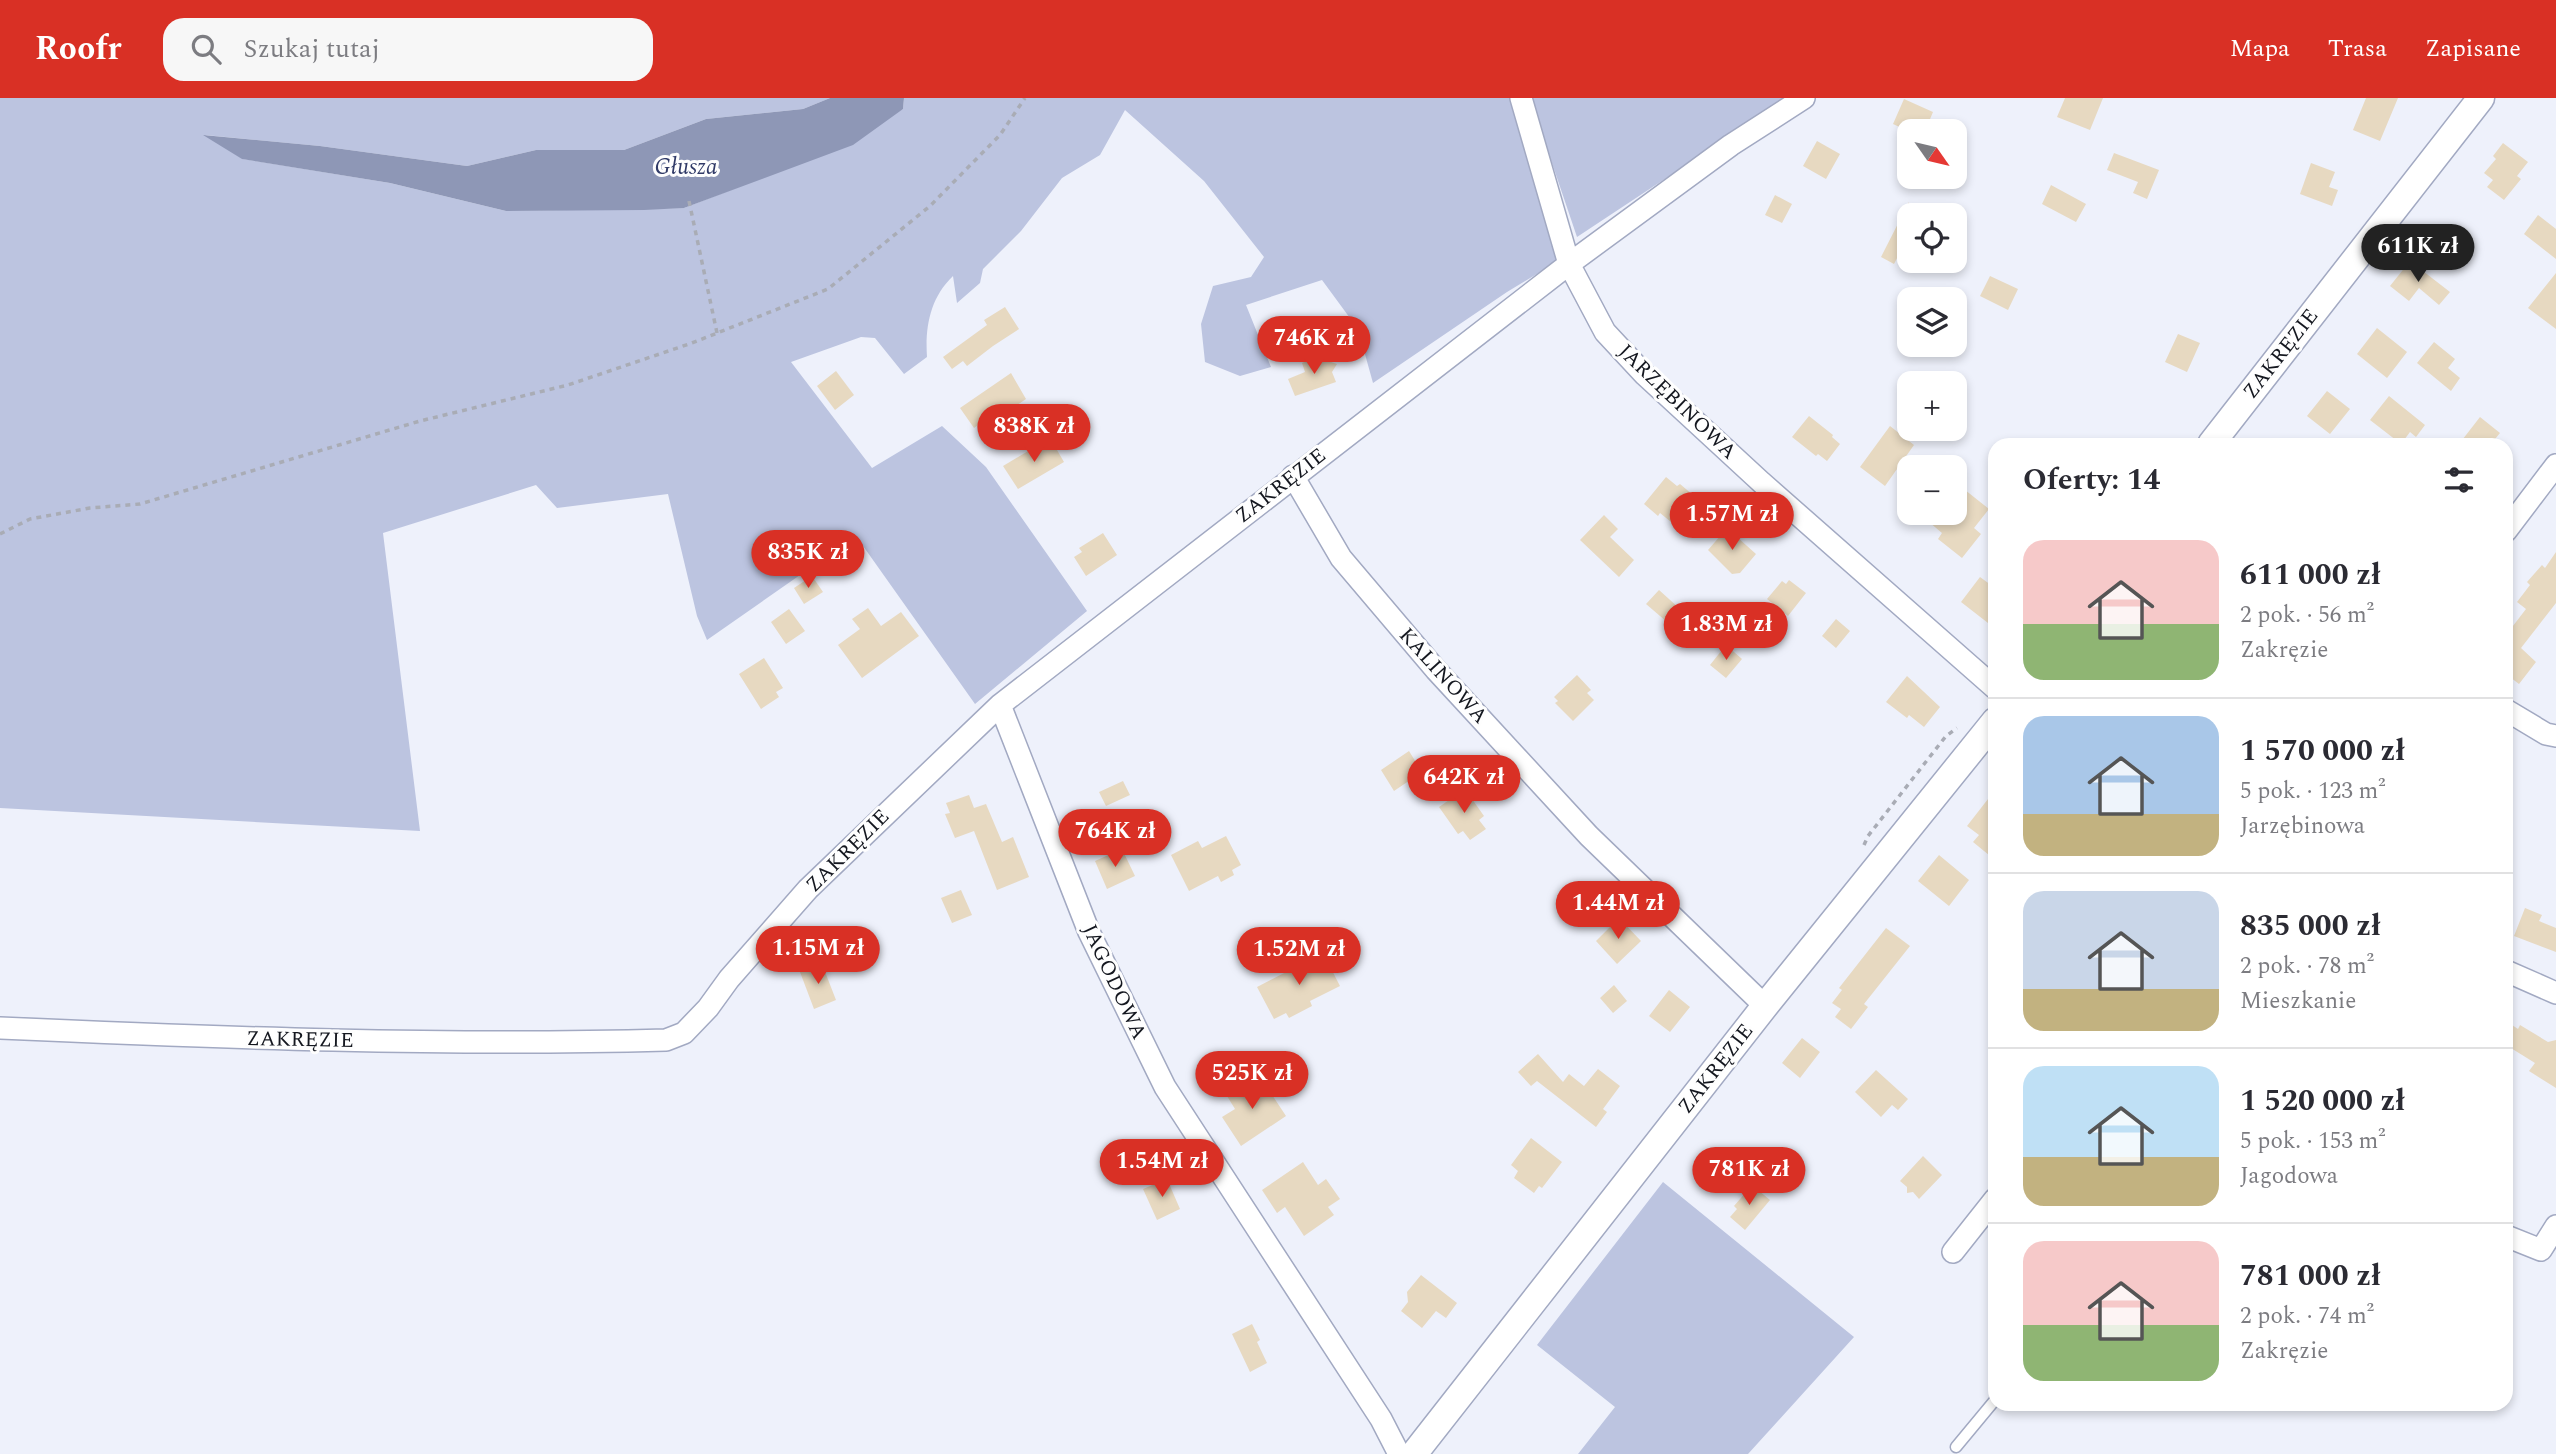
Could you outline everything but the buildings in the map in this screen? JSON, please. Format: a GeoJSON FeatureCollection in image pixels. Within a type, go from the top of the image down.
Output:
{"type":"FeatureCollection","features":[{"type":"Feature","properties":{"kind":"street"},"geometry":{"type":"LineString","coordinates":[[1521,98],[1569,264]]}},
{"type":"Feature","properties":{"kind":"street","name":"ZAKRĘZIE"},"geometry":{"type":"LineString","coordinates":[[0,1028],[246,1039],[540,1043],[666,1040],[684,1033],[808,889],[1000,705],[1569,264],[1731,145],[1804,98]]}},
{"type":"Feature","properties":{"kind":"street","name":"ZAKRĘZIE"},"geometry":{"type":"LineString","coordinates":[[2216,438],[2480,98]]}},
{"type":"Feature","properties":{"kind":"street","name":"JARZĘBINOWA"},"geometry":{"type":"LineString","coordinates":[[1569,264],[1605,332],[1645,375],[1771,491],[1988,682]]}},
{"type":"Feature","properties":{"kind":"street"},"geometry":{"type":"LineString","coordinates":[[2513,522],[2556,465]]}},
{"type":"Feature","properties":{"kind":"street","name":"KALINOWA"},"geometry":{"type":"LineString","coordinates":[[1293,476],[1341,558],[1436,670],[1589,836],[1765,1006]]}},
{"type":"Feature","properties":{"kind":"street","name":"JAGODOWA"},"geometry":{"type":"LineString","coordinates":[[1000,705],[1089,932],[1165,1087],[1381,1419],[1399,1454]]}},
{"type":"Feature","properties":{"kind":"street"},"geometry":{"type":"LineString","coordinates":[[2513,714],[2546,734],[2556,736]]}},
{"type":"Feature","properties":{"kind":"street","name":"ZAKRĘZIE"},"geometry":{"type":"LineString","coordinates":[[1414,1454],[1765,1006],[1988,730]]}},
{"type":"Feature","properties":{"kind":"street"},"geometry":{"type":"LineString","coordinates":[[2513,974],[2556,993]]}},
{"type":"Feature","properties":{"kind":"street"},"geometry":{"type":"LineString","coordinates":[[1953,1252],[1988,1208]]}},
{"type":"Feature","properties":{"kind":"street"},"geometry":{"type":"LineString","coordinates":[[2513,1239],[2545,1251],[2556,1226]]}},
{"type":"Feature","properties":{"kind":"lane"},"geometry":{"type":"LineString","coordinates":[[1956,1447],[1988,1408]]}},
{"type":"Feature","properties":{"kind":"path"},"geometry":{"type":"LineString","coordinates":[[0,534],[30,519],[90,508],[140,504],[419,421],[568,385],[717,333],[828,289],[930,206],[1000,135],[1025,98]]}},
{"type":"Feature","properties":{"kind":"path"},"geometry":{"type":"LineString","coordinates":[[689,201],[717,333]]}},
{"type":"Feature","properties":{"kind":"shaded area"},"geometry":{"type":"Polygon","coordinates":[[[0,98],[830,98],[803,109],[706,119],[624,150],[536,150],[467,166],[320,146],[205,135],[243,159],[390,183],[506,211],[684,208],[741,186],[903,109],[904,98],[1515,98],[1565,257],[1507,292],[1373,383],[1358,329],[1322,280],[1246,305],[1271,367],[1240,376],[1205,362],[1201,324],[1213,286],[1251,277],[1264,257],[1204,181],[1125,110],[1100,155],[1062,178],[1021,231],[983,269],[980,283],[957,303],[953,276],[945,285],[934,303],[928,324],[927,357],[904,374],[875,338],[861,337],[791,362],[872,468],[942,426],[986,467],[1087,611],[975,704],[856,536],[707,640],[697,616],[668,494],[557,508],[536,485],[383,533],[420,831],[0,808],[0,98]]]}},
{"type":"Feature","properties":{"kind":"shaded area"},"geometry":{"type":"Polygon","coordinates":[[[1530,98],[1787,98],[1577,237],[1530,98]]]}},
{"type":"Feature","properties":{"kind":"shaded area"},"geometry":{"type":"Polygon","coordinates":[[[1663,1182],[1854,1337],[1748,1454],[1578,1454],[1615,1407],[1537,1345],[1663,1182]]]}},
{"type":"Feature","properties":{"kind":"water","name":"Głusza"},"geometry":{"type":"Polygon","coordinates":[[[830,98],[904,98],[903,109],[853,145],[684,208],[506,211],[390,183],[242,159],[203,135],[320,146],[467,166],[536,150],[624,150],[706,119],[803,109],[830,98]]]}}]}
